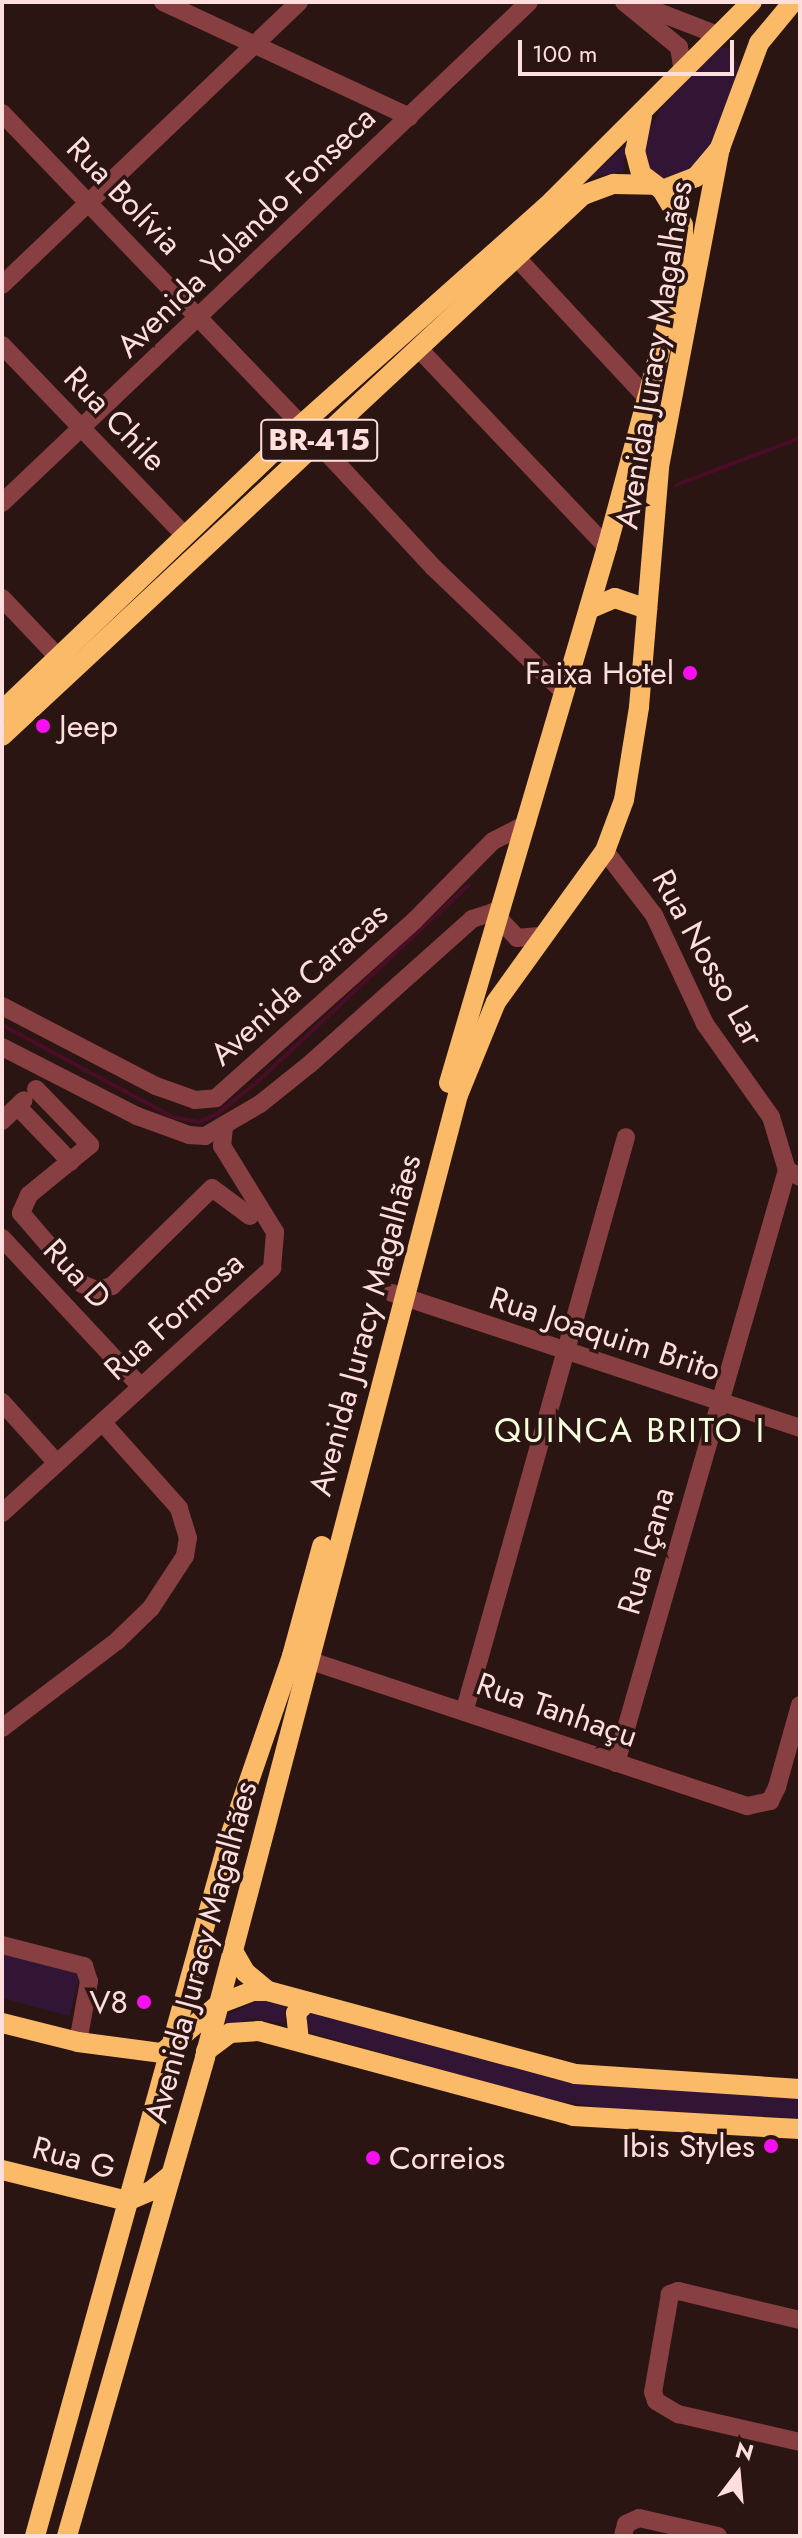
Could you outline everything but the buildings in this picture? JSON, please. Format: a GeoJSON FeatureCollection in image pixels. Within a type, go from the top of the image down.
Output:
{"type":"FeatureCollection","features":[{"type":"Feature","properties":{"kind":"main road"},"geometry":{"type":"LineString","coordinates":[[2,711],[301,425],[642,116],[752,2]]}},
{"type":"Feature","properties":{"kind":"main road","name":"Avenida Juracy Magalhães"},"geometry":{"type":"LineString","coordinates":[[67,2536],[118,2345],[206,2051],[277,1788],[397,1295],[476,1044],[496,1002],[605,851],[630,775],[659,467],[720,148],[746,67],[776,18],[793,2]]}},
{"type":"Feature","properties":{"kind":"main road","name":"Avenida Juracy Magalhães"},"geometry":{"type":"LineString","coordinates":[[35,2536],[168,2052],[249,1780],[292,1656],[397,1295],[683,265],[683,225],[658,188],[641,174],[635,151],[642,116]]}},
{"type":"Feature","properties":{"kind":"main road"},"geometry":{"type":"LineString","coordinates":[[658,188],[696,177],[720,148]]}},
{"type":"Feature","properties":{"kind":"main road","name":"BR-415"},"geometry":{"type":"LineString","coordinates":[[2,736],[583,195],[614,184],[658,188]]}},
{"type":"Feature","properties":{"kind":"main road"},"geometry":{"type":"LineString","coordinates":[[589,609],[615,598],[647,609]]}},
{"type":"Feature","properties":{"kind":"main road"},"geometry":{"type":"LineString","coordinates":[[249,1780],[277,1788]]}},
{"type":"Feature","properties":{"kind":"main road"},"geometry":{"type":"LineString","coordinates":[[233,1951],[245,1972],[268,1991]]}},
{"type":"Feature","properties":{"kind":"main road"},"geometry":{"type":"LineString","coordinates":[[2,2023],[136,2053],[168,2052],[219,2004],[253,1991],[268,1991],[575,2074],[800,2089]]}},
{"type":"Feature","properties":{"kind":"main road"},"geometry":{"type":"LineString","coordinates":[[299,2041],[296,2013],[307,2002]]}},
{"type":"Feature","properties":{"kind":"main road"},"geometry":{"type":"LineString","coordinates":[[206,2051],[221,2037],[243,2031],[299,2041],[573,2116],[800,2129]]}},
{"type":"Feature","properties":{"kind":"main road","name":"Rua G"},"geometry":{"type":"LineString","coordinates":[[2,2170],[127,2201],[151,2191],[171,2175]]}},
{"type":"Feature","properties":{"kind":"main road"},"geometry":{"type":"LineString","coordinates":[[89,2333],[108,2331],[118,2345]]}},
{"type":"Feature","properties":{"kind":"street"},"geometry":{"type":"LineString","coordinates":[[163,2],[410,117]]}},
{"type":"Feature","properties":{"kind":"street"},"geometry":{"type":"LineString","coordinates":[[2,285],[299,2]]}},
{"type":"Feature","properties":{"kind":"street","name":"Avenida Yolando Fonseca"},"geometry":{"type":"LineString","coordinates":[[2,503],[529,2]]}},
{"type":"Feature","properties":{"kind":"street"},"geometry":{"type":"LineString","coordinates":[[624,2],[679,47],[683,72]]}},
{"type":"Feature","properties":{"kind":"street"},"geometry":{"type":"LineString","coordinates":[[632,2],[718,35]]}},
{"type":"Feature","properties":{"kind":"street","name":"Rua Bolívia"},"geometry":{"type":"LineString","coordinates":[[2,113],[301,425]]}},
{"type":"Feature","properties":{"kind":"street"},"geometry":{"type":"LineString","coordinates":[[517,258],[648,399]]}},
{"type":"Feature","properties":{"kind":"street","name":"Rua Chile"},"geometry":{"type":"LineString","coordinates":[[2,345],[184,535]]}},
{"type":"Feature","properties":{"kind":"street"},"geometry":{"type":"LineString","coordinates":[[419,349],[607,547]]}},
{"type":"Feature","properties":{"kind":"street"},"geometry":{"type":"LineString","coordinates":[[317,442],[433,567],[565,693]]}},
{"type":"Feature","properties":{"kind":"street"},"geometry":{"type":"LineString","coordinates":[[2,598],[57,656]]}},
{"type":"Feature","properties":{"kind":"street","name":"Avenida Caracas"},"geometry":{"type":"LineString","coordinates":[[2,1006],[156,1086],[195,1100],[216,1098],[414,921],[493,841],[527,824]]}},
{"type":"Feature","properties":{"kind":"street","name":"Rua Nosso Lar"},"geometry":{"type":"LineString","coordinates":[[605,851],[642,894],[705,1024],[771,1117],[793,1174]]}},
{"type":"Feature","properties":{"kind":"street","name":"Avenida Caracas"},"geometry":{"type":"LineString","coordinates":[[2,1047],[42,1082],[189,1135],[224,1128],[310,1064],[472,919],[484,913],[501,915]]}},
{"type":"Feature","properties":{"kind":"street"},"geometry":{"type":"LineString","coordinates":[[501,915],[517,938],[542,936]]}},
{"type":"Feature","properties":{"kind":"street"},"geometry":{"type":"LineString","coordinates":[[2,1121],[42,1082],[90,1145],[29,1195],[21,1213],[82,1284],[97,1290],[112,1286],[201,1192],[212,1188],[222,1191],[250,1216]]}},
{"type":"Feature","properties":{"kind":"street"},"geometry":{"type":"LineString","coordinates":[[18,1107],[71,1162]]}},
{"type":"Feature","properties":{"kind":"street","name":"Rua Formosa"},"geometry":{"type":"LineString","coordinates":[[2,1513],[55,1461],[272,1268],[275,1232],[222,1146],[224,1128]]}},
{"type":"Feature","properties":{"kind":"street"},"geometry":{"type":"LineString","coordinates":[[465,1709],[626,1137]]}},
{"type":"Feature","properties":{"kind":"street","name":"Rua Içana"},"geometry":{"type":"LineString","coordinates":[[616,1763],[720,1403],[793,1174]]}},
{"type":"Feature","properties":{"kind":"street","name":"Rua D"},"geometry":{"type":"LineString","coordinates":[[2,1238],[140,1386]]}},
{"type":"Feature","properties":{"kind":"street","name":"Rua Joaquim Brito"},"geometry":{"type":"LineString","coordinates":[[397,1295],[566,1355],[800,1428]]}},
{"type":"Feature","properties":{"kind":"street"},"geometry":{"type":"LineString","coordinates":[[2,1402],[55,1461]]}},
{"type":"Feature","properties":{"kind":"street"},"geometry":{"type":"LineString","coordinates":[[2,1728],[117,1641],[151,1608],[185,1556],[188,1538],[179,1508],[102,1422]]}},
{"type":"Feature","properties":{"kind":"street","name":"Rua Tanhaçu"},"geometry":{"type":"LineString","coordinates":[[308,1660],[465,1709],[747,1806],[770,1801],[777,1787],[800,1705]]}},
{"type":"Feature","properties":{"kind":"street"},"geometry":{"type":"LineString","coordinates":[[2,1945],[84,1966],[89,1981],[78,2042]]}},
{"type":"Feature","properties":{"kind":"street"},"geometry":{"type":"LineString","coordinates":[[800,2320],[678,2291],[666,2301],[653,2392],[656,2401],[678,2414],[800,2442]]}},
{"type":"Feature","properties":{"kind":"street"},"geometry":{"type":"LineString","coordinates":[[623,2536],[631,2519],[647,2519],[718,2536]]}},
{"type":"Feature","properties":{"kind":"shaded area"},"geometry":{"type":"Polygon","coordinates":[[[716,48],[729,48],[739,65],[717,136],[690,171],[663,181],[646,165],[646,135],[660,110],[716,48]]]}},
{"type":"Feature","properties":{"kind":"shaded area"},"geometry":{"type":"Polygon","coordinates":[[[626,145],[623,171],[589,178],[626,145]]]}},
{"type":"Feature","properties":{"kind":"shaded area"},"geometry":{"type":"Polygon","coordinates":[[[2,1950],[81,1972],[69,2016],[2,1998],[2,1950]]]}},
{"type":"Feature","properties":{"kind":"shaded area"},"geometry":{"type":"Polygon","coordinates":[[[269,1996],[293,2001],[285,2008],[285,2023],[251,2019],[219,2029],[221,2017],[269,1996]]]}},
{"type":"Feature","properties":{"kind":"shaded area"},"geometry":{"type":"Polygon","coordinates":[[[311,2010],[497,2056],[800,2093],[800,2118],[611,2109],[546,2099],[312,2033],[305,2029],[305,2012],[311,2010]]]}},
{"type":"Feature","properties":{"kind":"waterway"},"geometry":{"type":"LineString","coordinates":[[676,485],[800,438]]}},
{"type":"Feature","properties":{"kind":"waterway"},"geometry":{"type":"LineString","coordinates":[[2,1025],[173,1117],[199,1122],[217,1114],[256,1083],[468,885]]}},
{"type":"Feature","properties":{"kind":"place","name":"Faixa Hotel"},"geometry":{"type":"Point","coordinates":[690,673]}},
{"type":"Feature","properties":{"kind":"place","name":"Jeep"},"geometry":{"type":"Point","coordinates":[43,726]}},
{"type":"Feature","properties":{"kind":"place","name":"V8"},"geometry":{"type":"Point","coordinates":[144,2002]}},
{"type":"Feature","properties":{"kind":"place","name":"Ibis Styles"},"geometry":{"type":"Point","coordinates":[771,2146]}},
{"type":"Feature","properties":{"kind":"place","name":"Correios"},"geometry":{"type":"Point","coordinates":[373,2158]}},
{"type":"Feature","properties":{"kind":"district","name":"QUINCA BRITO I"},"geometry":{"type":"Point","coordinates":[630,1431]}}]}
